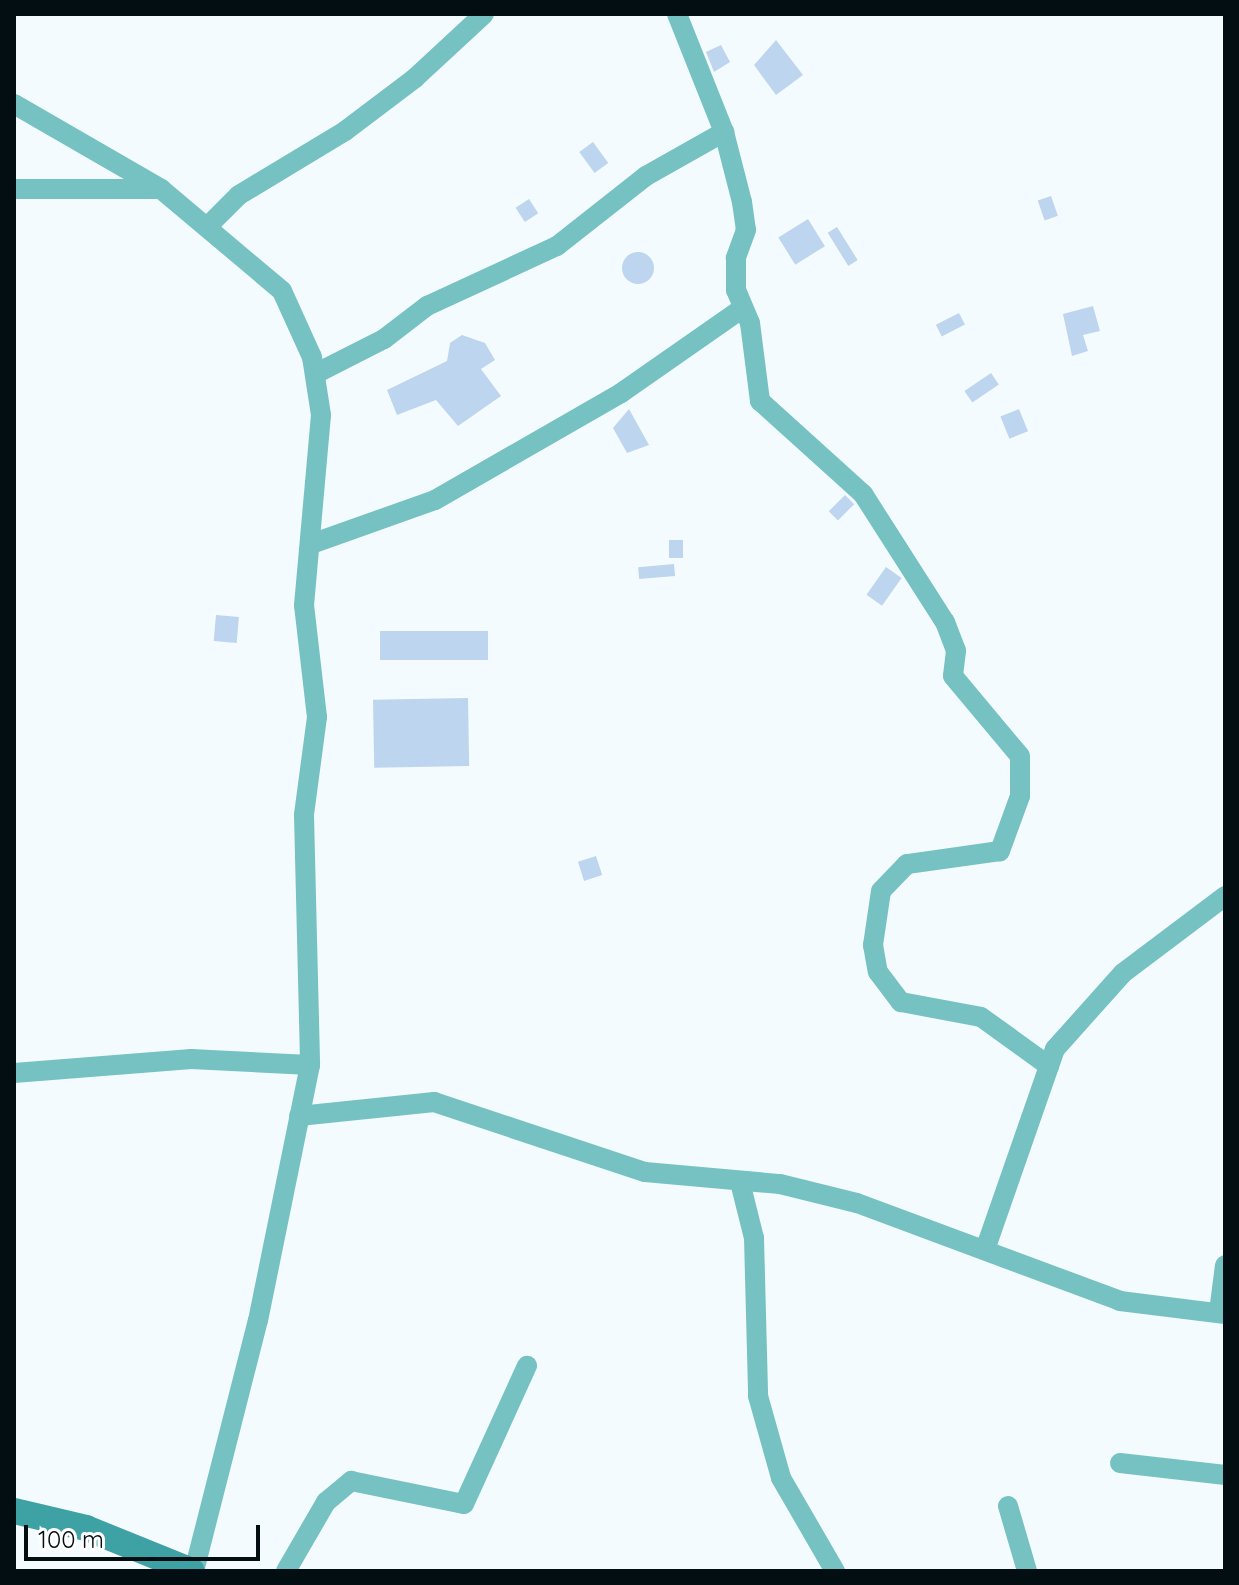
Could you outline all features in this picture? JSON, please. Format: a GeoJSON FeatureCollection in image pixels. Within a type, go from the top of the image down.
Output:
{"type":"FeatureCollection","features":[{"type":"Feature","properties":{"kind":"main road"},"geometry":{"type":"LineString","coordinates":[[14,1511],[86,1528],[193,1571]]}},
{"type":"Feature","properties":{"kind":"street"},"geometry":{"type":"LineString","coordinates":[[207,227],[239,195],[345,131],[415,78],[484,14]]}},
{"type":"Feature","properties":{"kind":"street"},"geometry":{"type":"LineString","coordinates":[[677,14],[724,132],[746,230],[734,267],[760,401],[863,494],[945,622],[956,651],[953,676],[1020,756],[1020,796],[1000,851],[907,864],[881,891],[874,920],[878,972],[901,1002],[981,1017],[1049,1066]]}},
{"type":"Feature","properties":{"kind":"street"},"geometry":{"type":"LineString","coordinates":[[14,104],[161,189],[282,291],[297,315],[315,374],[321,415],[314,543],[304,605],[317,717],[304,815],[310,1065],[258,1320],[193,1571]]}},
{"type":"Feature","properties":{"kind":"street"},"geometry":{"type":"LineString","coordinates":[[315,374],[384,339],[427,306],[557,246],[646,176],[724,132]]}},
{"type":"Feature","properties":{"kind":"street"},"geometry":{"type":"LineString","coordinates":[[14,189],[161,189]]}},
{"type":"Feature","properties":{"kind":"street"},"geometry":{"type":"LineString","coordinates":[[314,543],[435,500],[621,393],[743,308]]}},
{"type":"Feature","properties":{"kind":"street"},"geometry":{"type":"LineString","coordinates":[[986,1247],[1049,1066],[1096,997],[1225,896]]}},
{"type":"Feature","properties":{"kind":"street"},"geometry":{"type":"LineString","coordinates":[[14,1073],[191,1059],[310,1065]]}},
{"type":"Feature","properties":{"kind":"street"},"geometry":{"type":"LineString","coordinates":[[299,1116],[434,1102],[645,1172],[741,1186],[780,1184],[857,1203],[986,1247],[1120,1301],[1222,1313],[1225,1265]]}},
{"type":"Feature","properties":{"kind":"street"},"geometry":{"type":"LineString","coordinates":[[741,1186],[754,1238],[758,1396],[781,1478],[835,1571]]}},
{"type":"Feature","properties":{"kind":"street"},"geometry":{"type":"LineString","coordinates":[[286,1571],[326,1502],[351,1481],[464,1504],[527,1366]]}},
{"type":"Feature","properties":{"kind":"street"},"geometry":{"type":"LineString","coordinates":[[1120,1463],[1225,1475]]}},
{"type":"Feature","properties":{"kind":"street"},"geometry":{"type":"LineString","coordinates":[[1008,1506],[1027,1571]]}},
{"type":"Feature","properties":{"kind":"building"},"geometry":{"type":"Polygon","coordinates":[[[776,40],[803,75],[776,95],[754,65],[776,40]]]}},
{"type":"Feature","properties":{"kind":"building"},"geometry":{"type":"Polygon","coordinates":[[[721,45],[730,62],[714,72],[706,52],[721,45]]]}},
{"type":"Feature","properties":{"kind":"building"},"geometry":{"type":"Polygon","coordinates":[[[593,142],[608,163],[595,173],[579,152],[593,142]]]}},
{"type":"Feature","properties":{"kind":"building"},"geometry":{"type":"Polygon","coordinates":[[[1051,196],[1058,216],[1045,220],[1038,201],[1051,196]]]}},
{"type":"Feature","properties":{"kind":"building"},"geometry":{"type":"Polygon","coordinates":[[[529,199],[538,213],[525,222],[516,208],[529,199]]]}},
{"type":"Feature","properties":{"kind":"building"},"geometry":{"type":"Polygon","coordinates":[[[808,219],[825,246],[795,265],[778,238],[808,219]]]}},
{"type":"Feature","properties":{"kind":"building"},"geometry":{"type":"Polygon","coordinates":[[[837,227],[858,260],[848,266],[828,233],[837,227]]]}},
{"type":"Feature","properties":{"kind":"building"},"geometry":{"type":"Polygon","coordinates":[[[638,252],[649,257],[654,268],[649,279],[638,284],[627,279],[622,268],[627,257],[638,252]]]}},
{"type":"Feature","properties":{"kind":"building"},"geometry":{"type":"Polygon","coordinates":[[[1093,306],[1100,331],[1083,335],[1088,351],[1072,356],[1063,314],[1093,306]]]}},
{"type":"Feature","properties":{"kind":"building"},"geometry":{"type":"Polygon","coordinates":[[[959,313],[965,325],[942,336],[936,325],[959,313]]]}},
{"type":"Feature","properties":{"kind":"building"},"geometry":{"type":"Polygon","coordinates":[[[462,335],[485,343],[495,360],[481,369],[501,396],[458,426],[436,400],[397,415],[387,390],[447,361],[450,343],[462,335]]]}},
{"type":"Feature","properties":{"kind":"building"},"geometry":{"type":"Polygon","coordinates":[[[991,373],[999,385],[972,403],[964,391],[991,373]]]}},
{"type":"Feature","properties":{"kind":"building"},"geometry":{"type":"Polygon","coordinates":[[[629,409],[649,445],[627,453],[613,428],[629,409]]]}},
{"type":"Feature","properties":{"kind":"building"},"geometry":{"type":"Polygon","coordinates":[[[1019,409],[1028,431],[1009,439],[1000,416],[1019,409]]]}},
{"type":"Feature","properties":{"kind":"building"},"geometry":{"type":"Polygon","coordinates":[[[845,495],[854,504],[838,520],[829,511],[845,495]]]}},
{"type":"Feature","properties":{"kind":"building"},"geometry":{"type":"Polygon","coordinates":[[[669,540],[683,540],[683,558],[669,558],[669,540]]]}},
{"type":"Feature","properties":{"kind":"building"},"geometry":{"type":"Polygon","coordinates":[[[674,564],[675,576],[639,579],[638,567],[674,564]]]}},
{"type":"Feature","properties":{"kind":"building"},"geometry":{"type":"Polygon","coordinates":[[[886,567],[902,578],[882,606],[866,595],[886,567]]]}},
{"type":"Feature","properties":{"kind":"building"},"geometry":{"type":"Polygon","coordinates":[[[216,615],[239,617],[237,643],[214,641],[216,615]]]}},
{"type":"Feature","properties":{"kind":"building"},"geometry":{"type":"Polygon","coordinates":[[[380,631],[488,631],[488,660],[380,660],[380,631]]]}},
{"type":"Feature","properties":{"kind":"building"},"geometry":{"type":"Polygon","coordinates":[[[468,698],[469,766],[374,768],[373,700],[468,698]]]}},
{"type":"Feature","properties":{"kind":"building"},"geometry":{"type":"Polygon","coordinates":[[[596,856],[602,875],[584,881],[578,862],[596,856]]]}}]}
